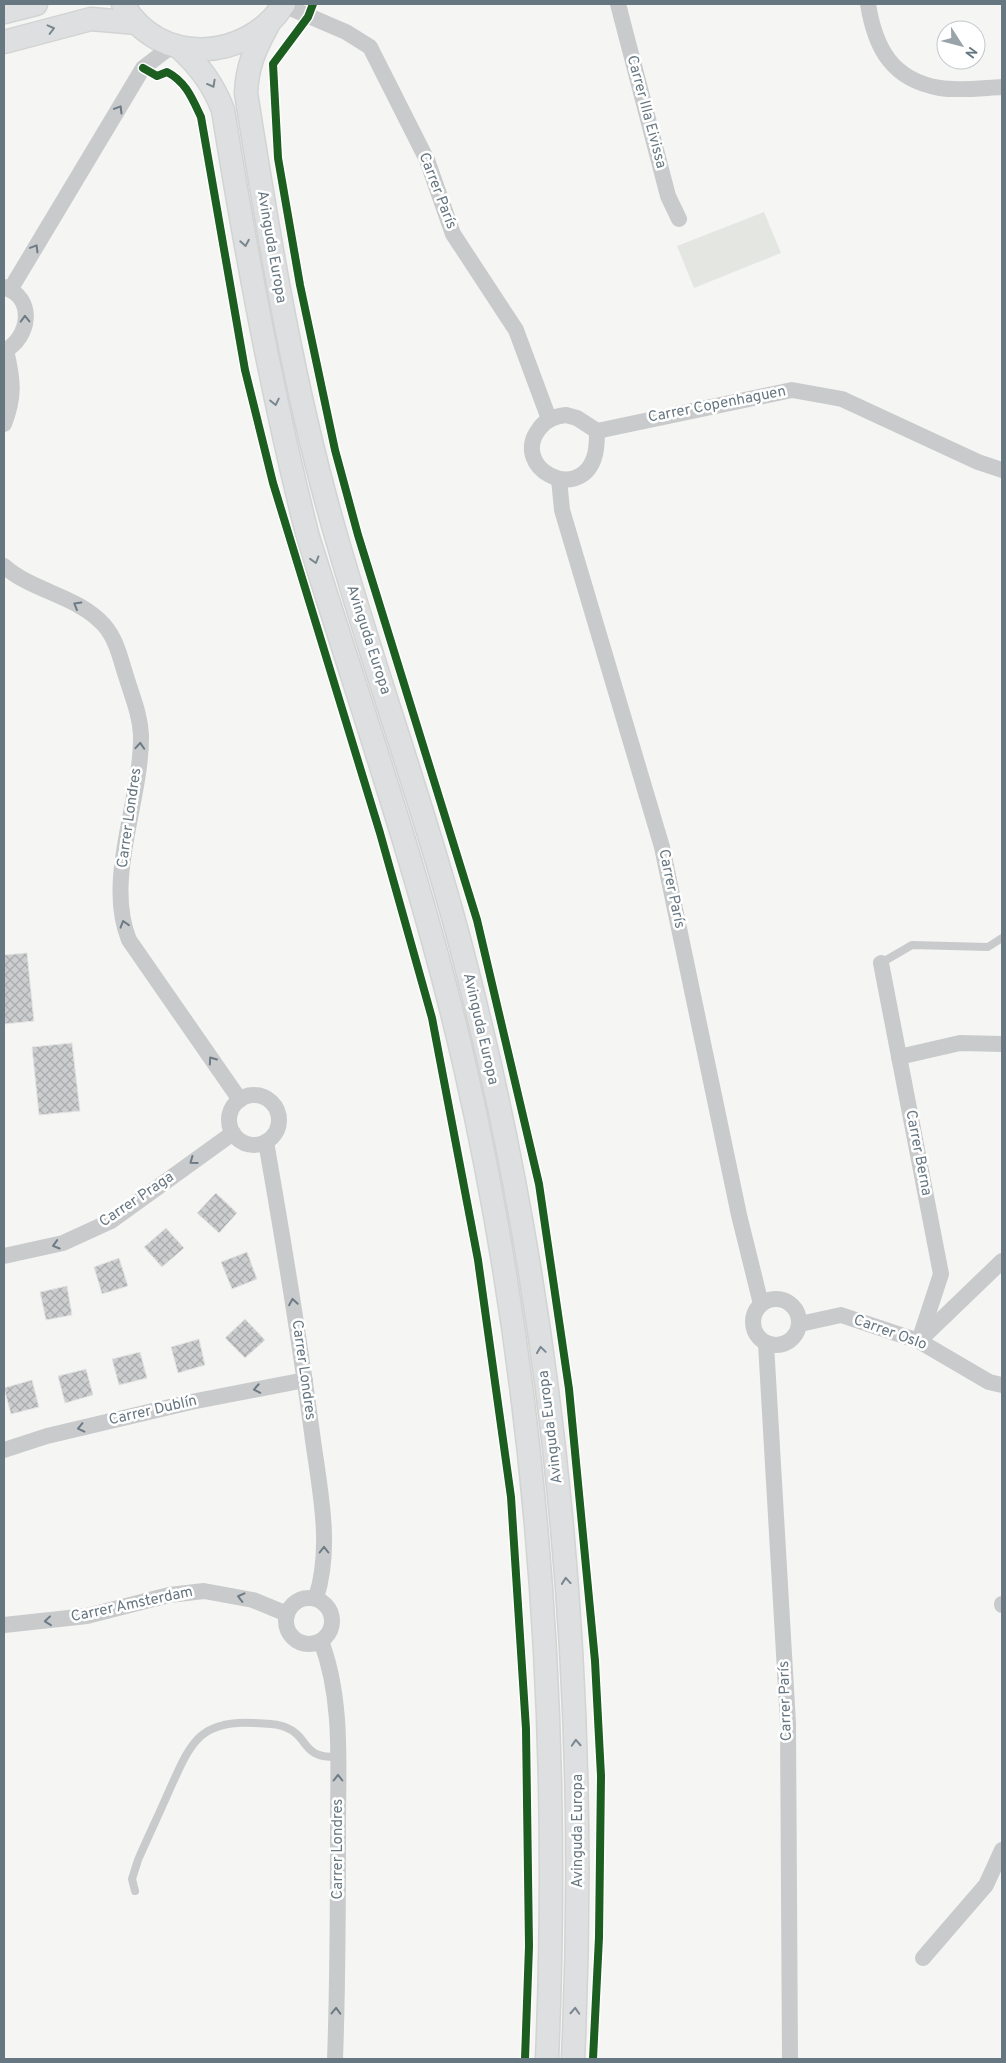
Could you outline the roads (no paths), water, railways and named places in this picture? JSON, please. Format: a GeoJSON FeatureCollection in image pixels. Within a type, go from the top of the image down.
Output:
{"type":"FeatureCollection","features":[{"type":"Feature","properties":{"kind":"main road"},"geometry":{"type":"LineString","coordinates":[[4,12],[36,4]]}},
{"type":"Feature","properties":{"kind":"main road"},"geometry":{"type":"LineString","coordinates":[[122,4],[137,23],[157,38],[177,46],[204,50],[227,47],[248,39],[268,25],[284,5]]}},
{"type":"Feature","properties":{"kind":"main road"},"geometry":{"type":"LineString","coordinates":[[4,42],[91,19],[137,23]]}},
{"type":"Feature","properties":{"kind":"main road","name":"Avinguda Europa"},"geometry":{"type":"LineString","coordinates":[[268,25],[253,50],[247,73],[246,93],[290,347],[338,545],[417,793],[469,975],[518,1201],[547,1392],[561,1518],[571,1644],[578,1777],[578,1960],[573,2059]]}},
{"type":"Feature","properties":{"kind":"main road","name":"Avinguda Europa"},"geometry":{"type":"LineString","coordinates":[[177,46],[200,66],[210,81],[223,110],[263,343],[300,505],[413,866],[465,1069],[493,1206],[527,1436],[542,1583],[553,1866],[547,2059]]}},
{"type":"Feature","properties":{"kind":"main road"},"geometry":{"type":"LineString","coordinates":[[431,935],[456,928]]}},
{"type":"Feature","properties":{"kind":"street","name":"Carrer Illa Eivissa"},"geometry":{"type":"LineString","coordinates":[[618,4],[668,196],[679,219]]}},
{"type":"Feature","properties":{"kind":"street"},"geometry":{"type":"LineString","coordinates":[[868,4],[874,34],[883,54],[897,69],[915,80],[942,88],[1002,87]]}},
{"type":"Feature","properties":{"kind":"street","name":"Carrer París"},"geometry":{"type":"LineString","coordinates":[[284,5],[346,32],[370,47],[427,160],[453,234],[516,330],[549,419]]}},
{"type":"Feature","properties":{"kind":"street"},"geometry":{"type":"LineString","coordinates":[[4,424],[13,400],[5,351],[21,337],[26,321],[24,305],[7,289],[143,68],[177,46]]}},
{"type":"Feature","properties":{"kind":"street","name":"Carrer Copenhaguen"},"geometry":{"type":"LineString","coordinates":[[597,431],[792,390],[842,398],[978,462],[1002,470]]}},
{"type":"Feature","properties":{"kind":"street"},"geometry":{"type":"LineString","coordinates":[[560,416],[577,418],[597,431],[594,459],[586,471],[576,477],[559,479],[540,468],[534,459],[533,444],[536,434],[549,419],[560,416]]}},
{"type":"Feature","properties":{"kind":"street","name":"Carrer París"},"geometry":{"type":"LineString","coordinates":[[559,479],[562,510],[662,847],[739,1215],[761,1304]]}},
{"type":"Feature","properties":{"kind":"street","name":"Carrer Londres"},"geometry":{"type":"LineString","coordinates":[[4,566],[15,575],[74,603],[90,613],[102,623],[117,646],[139,715],[141,736],[120,891],[122,923],[129,940],[240,1100]]}},
{"type":"Feature","properties":{"kind":"street","name":"Carrer Berna"},"geometry":{"type":"LineString","coordinates":[[881,963],[941,1274],[920,1341]]}},
{"type":"Feature","properties":{"kind":"street"},"geometry":{"type":"LineString","coordinates":[[899,1057],[960,1043],[1002,1044]]}},
{"type":"Feature","properties":{"kind":"street"},"geometry":{"type":"LineString","coordinates":[[253,1095],[261,1096],[274,1106],[278,1114],[277,1130],[266,1142],[250,1145],[243,1142],[233,1132],[230,1115],[233,1107],[240,1100],[253,1095]]}},
{"type":"Feature","properties":{"kind":"street","name":"Carrer Praga"},"geometry":{"type":"LineString","coordinates":[[4,1256],[63,1243],[111,1221],[233,1132]]}},
{"type":"Feature","properties":{"kind":"street","name":"Carrer Londres"},"geometry":{"type":"LineString","coordinates":[[266,1142],[305,1380],[324,1535],[324,1564],[316,1598]]}},
{"type":"Feature","properties":{"kind":"street"},"geometry":{"type":"LineString","coordinates":[[920,1341],[1002,1261]]}},
{"type":"Feature","properties":{"kind":"street"},"geometry":{"type":"LineString","coordinates":[[775,1299],[790,1303],[799,1316],[800,1324],[798,1331],[788,1343],[781,1346],[766,1344],[755,1333],[753,1318],[761,1304],[775,1299]]}},
{"type":"Feature","properties":{"kind":"street","name":"Carrer Oslo"},"geometry":{"type":"LineString","coordinates":[[800,1324],[841,1315],[920,1341],[989,1382],[1002,1385]]}},
{"type":"Feature","properties":{"kind":"street","name":"Carrer París"},"geometry":{"type":"LineString","coordinates":[[766,1344],[788,1723],[790,2059]]}},
{"type":"Feature","properties":{"kind":"street","name":"Carrer Dublín"},"geometry":{"type":"LineString","coordinates":[[4,1450],[47,1436],[191,1402],[305,1380]]}},
{"type":"Feature","properties":{"kind":"street","name":"Carrer Amsterdam"},"geometry":{"type":"LineString","coordinates":[[4,1626],[87,1616],[169,1595],[204,1591],[253,1600],[287,1614]]}},
{"type":"Feature","properties":{"kind":"street"},"geometry":{"type":"LineString","coordinates":[[309,1597],[316,1598],[324,1602],[332,1615],[331,1631],[322,1641],[312,1644],[297,1641],[287,1629],[287,1614],[295,1602],[309,1597]]}},
{"type":"Feature","properties":{"kind":"street","name":"Carrer Londres"},"geometry":{"type":"LineString","coordinates":[[322,1641],[332,1674],[336,1708],[338,1757],[335,2059]]}},
{"type":"Feature","properties":{"kind":"street"},"geometry":{"type":"LineString","coordinates":[[924,1958],[986,1885],[1002,1850]]}},
{"type":"Feature","properties":{"kind":"lane"},"geometry":{"type":"LineString","coordinates":[[881,963],[912,945],[988,947],[1002,938]]}},
{"type":"Feature","properties":{"kind":"lane"},"geometry":{"type":"LineString","coordinates":[[135,1891],[132,1879],[138,1860],[187,1751],[203,1734],[212,1728],[234,1722],[278,1725],[292,1731],[313,1754],[322,1758],[338,1757]]}}]}
